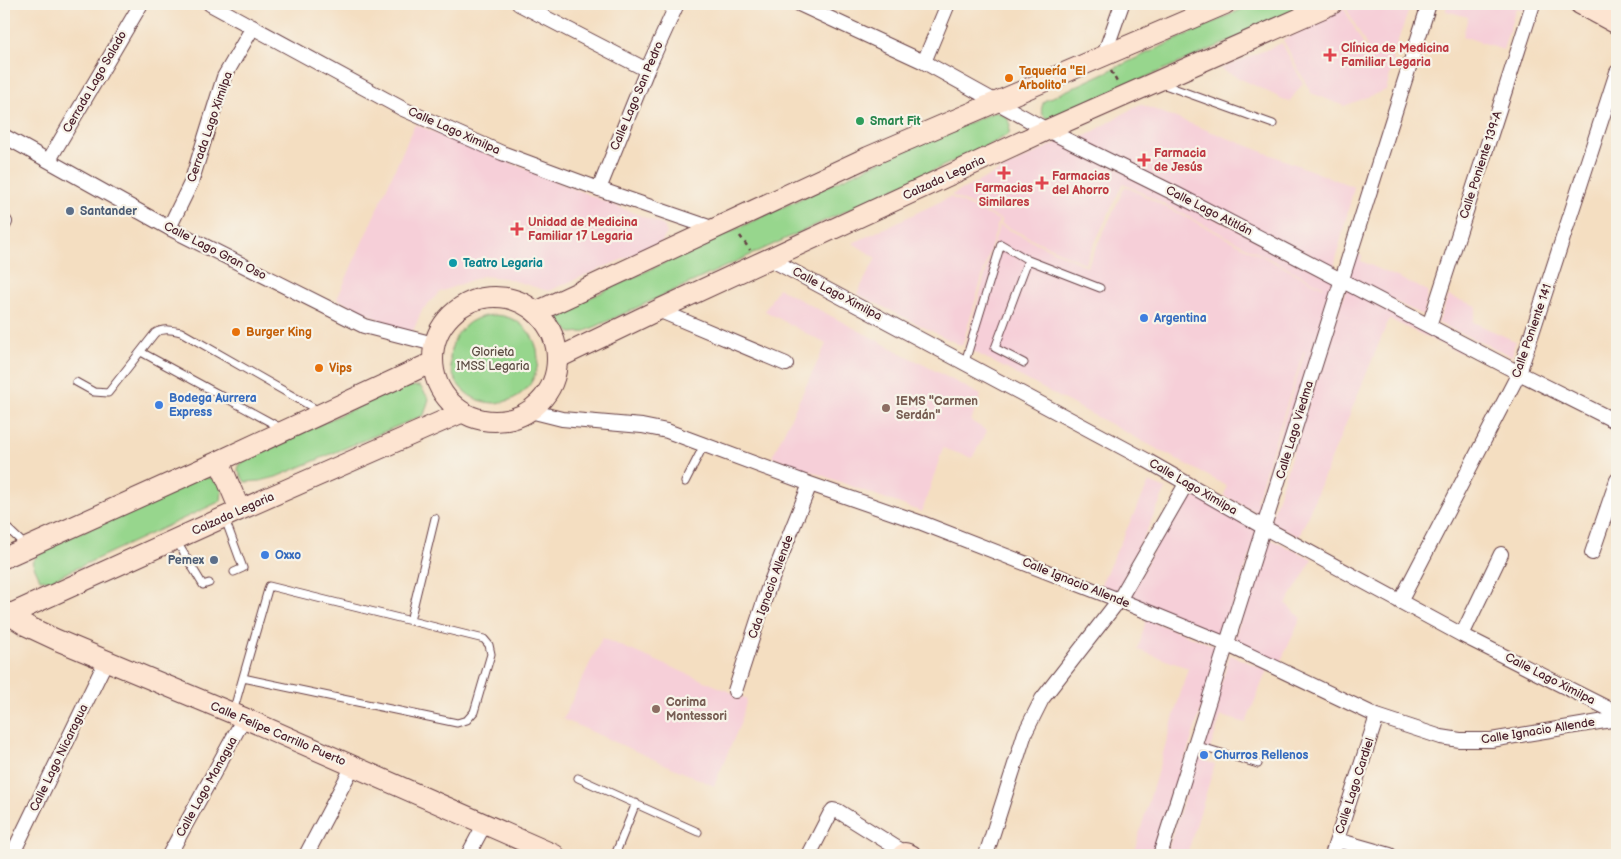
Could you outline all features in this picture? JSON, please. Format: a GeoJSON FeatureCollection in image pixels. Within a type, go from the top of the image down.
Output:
{"type":"FeatureCollection","features":[{"type":"Feature","properties":{"kind":"main road"},"geometry":{"type":"LineString","coordinates":[[536,312],[712,228],[996,100],[1225,4]]}},
{"type":"Feature","properties":{"kind":"main road","name":"Calzada Legaria"},"geometry":{"type":"LineString","coordinates":[[558,358],[1047,130],[1332,4]]}},
{"type":"Feature","properties":{"kind":"main road"},"geometry":{"type":"LineString","coordinates":[[1580,4],[1617,24]]}},
{"type":"Feature","properties":{"kind":"main road"},"geometry":{"type":"LineString","coordinates":[[503,297],[521,302],[536,312],[545,321],[552,333],[557,345],[558,358],[555,379],[545,397],[530,411],[514,419],[497,422],[479,419],[463,412],[445,396],[436,380],[434,353],[441,327],[453,313],[468,303],[485,298],[503,297]]}},
{"type":"Feature","properties":{"kind":"main road"},"geometry":{"type":"LineString","coordinates":[[4,558],[322,413],[434,353]]}},
{"type":"Feature","properties":{"kind":"main road","name":"Calzada Legaria"},"geometry":{"type":"LineString","coordinates":[[5,614],[463,412]]}},
{"type":"Feature","properties":{"kind":"main road"},"geometry":{"type":"LineString","coordinates":[[219,461],[233,513]]}},
{"type":"Feature","properties":{"kind":"main road","name":"Calle Felipe Carrillo Puerto"},"geometry":{"type":"LineString","coordinates":[[5,614],[27,626],[106,661],[238,716],[554,855]]}},
{"type":"Feature","properties":{"kind":"street","name":"Cerrada Lago Salado"},"geometry":{"type":"LineString","coordinates":[[49,160],[141,4]]}},
{"type":"Feature","properties":{"kind":"street","name":"Calle Lago Ximilpa"},"geometry":{"type":"LineString","coordinates":[[210,4],[403,109],[502,153],[712,228]]}},
{"type":"Feature","properties":{"kind":"street"},"geometry":{"type":"LineString","coordinates":[[519,4],[646,70]]}},
{"type":"Feature","properties":{"kind":"street","name":"Calle Lago San Pedro"},"geometry":{"type":"LineString","coordinates":[[599,189],[646,70],[677,4]]}},
{"type":"Feature","properties":{"kind":"street","name":"Calle Lago Atitlán"},"geometry":{"type":"LineString","coordinates":[[799,4],[924,62],[996,100],[1047,130],[1617,422]]}},
{"type":"Feature","properties":{"kind":"street"},"geometry":{"type":"LineString","coordinates":[[924,62],[948,4]]}},
{"type":"Feature","properties":{"kind":"street"},"geometry":{"type":"LineString","coordinates":[[1104,55],[1122,4]]}},
{"type":"Feature","properties":{"kind":"street","name":"Calle Lago Viedma"},"geometry":{"type":"LineString","coordinates":[[1160,855],[1226,644],[1265,528],[1429,4]]}},
{"type":"Feature","properties":{"kind":"street","name":"Calle Poniente 139-A"},"geometry":{"type":"LineString","coordinates":[[1429,326],[1533,4]]}},
{"type":"Feature","properties":{"kind":"street","name":"Cerrada Lago Ximilpa"},"geometry":{"type":"LineString","coordinates":[[169,228],[191,183],[224,77],[252,27]]}},
{"type":"Feature","properties":{"kind":"street","name":"Calle Poniente 141"},"geometry":{"type":"LineString","coordinates":[[1400,602],[1519,373],[1617,72]]}},
{"type":"Feature","properties":{"kind":"street","name":"Calle Lago Gran Oso"},"geometry":{"type":"LineString","coordinates":[[4,136],[169,228],[364,326],[434,353]]}},
{"type":"Feature","properties":{"kind":"street","name":"Calle Lago Ximilpa"},"geometry":{"type":"LineString","coordinates":[[764,262],[965,362],[1146,460],[1186,484],[1462,636],[1617,713]]}},
{"type":"Feature","properties":{"kind":"street"},"geometry":{"type":"LineString","coordinates":[[658,310],[786,364]]}},
{"type":"Feature","properties":{"kind":"street","name":"Calle Ignacio Allende"},"geometry":{"type":"LineString","coordinates":[[530,411],[562,419],[642,426],[667,431],[922,523],[1119,600],[1226,644],[1377,716],[1441,737],[1491,740],[1617,719]]}},
{"type":"Feature","properties":{"kind":"street"},"geometry":{"type":"LineString","coordinates":[[1592,554],[1617,480]]}},
{"type":"Feature","properties":{"kind":"street","name":"Cda Ignacio Allende"},"geometry":{"type":"LineString","coordinates":[[735,691],[768,589],[810,484]]}},
{"type":"Feature","properties":{"kind":"street"},"geometry":{"type":"LineString","coordinates":[[986,855],[1025,733],[1042,699],[1119,600],[1186,484]]}},
{"type":"Feature","properties":{"kind":"street"},"geometry":{"type":"LineString","coordinates":[[1462,636],[1501,554]]}},
{"type":"Feature","properties":{"kind":"street","name":"Calle Lago Nicaragua"},"geometry":{"type":"LineString","coordinates":[[12,855],[106,661]]}},
{"type":"Feature","properties":{"kind":"street","name":"Calle Lago Managua"},"geometry":{"type":"LineString","coordinates":[[169,855],[238,716]]}},
{"type":"Feature","properties":{"kind":"street","name":"Calle Lago Cardiel"},"geometry":{"type":"LineString","coordinates":[[1332,855],[1377,716]]}},
{"type":"Feature","properties":{"kind":"street"},"geometry":{"type":"LineString","coordinates":[[306,855],[353,766]]}},
{"type":"Feature","properties":{"kind":"street"},"geometry":{"type":"LineString","coordinates":[[809,855],[833,810],[838,811],[906,854]]}},
{"type":"Feature","properties":{"kind":"street"},"geometry":{"type":"LineString","coordinates":[[468,855],[484,825]]}},
{"type":"Feature","properties":{"kind":"street"},"geometry":{"type":"LineString","coordinates":[[1337,840],[1390,855]]}},
{"type":"Feature","properties":{"kind":"lane"},"geometry":{"type":"LineString","coordinates":[[1157,82],[1273,124]]}},
{"type":"Feature","properties":{"kind":"lane"},"geometry":{"type":"LineString","coordinates":[[965,362],[1001,244],[1028,260],[1100,288]]}},
{"type":"Feature","properties":{"kind":"lane"},"geometry":{"type":"LineString","coordinates":[[1024,363],[995,348],[1028,260]]}},
{"type":"Feature","properties":{"kind":"lane"},"geometry":{"type":"LineString","coordinates":[[76,382],[94,392],[108,393],[155,333],[160,330],[173,330],[181,332],[322,413]]}},
{"type":"Feature","properties":{"kind":"lane"},"geometry":{"type":"LineString","coordinates":[[141,352],[285,430]]}},
{"type":"Feature","properties":{"kind":"lane"},"geometry":{"type":"LineString","coordinates":[[685,482],[704,445]]}},
{"type":"Feature","properties":{"kind":"lane"},"geometry":{"type":"LineString","coordinates":[[233,513],[243,568],[234,572]]}},
{"type":"Feature","properties":{"kind":"lane"},"geometry":{"type":"LineString","coordinates":[[410,620],[435,518]]}},
{"type":"Feature","properties":{"kind":"lane"},"geometry":{"type":"LineString","coordinates":[[4,525],[28,547]]}},
{"type":"Feature","properties":{"kind":"lane"},"geometry":{"type":"LineString","coordinates":[[175,539],[204,585],[209,582]]}},
{"type":"Feature","properties":{"kind":"lane"},"geometry":{"type":"LineString","coordinates":[[238,716],[244,678],[269,586],[484,639],[489,645],[491,654],[474,712],[467,720],[457,723],[244,678]]}},
{"type":"Feature","properties":{"kind":"lane"},"geometry":{"type":"LineString","coordinates":[[1195,746],[1258,764]]}},
{"type":"Feature","properties":{"kind":"lane"},"geometry":{"type":"LineString","coordinates":[[578,778],[698,832]]}},
{"type":"Feature","properties":{"kind":"lane"},"geometry":{"type":"LineString","coordinates":[[615,855],[636,803]]}},
{"type":"Feature","properties":{"kind":"path"},"geometry":{"type":"LineString","coordinates":[[1104,55],[1124,97]]}},
{"type":"Feature","properties":{"kind":"path"},"geometry":{"type":"LineString","coordinates":[[730,220],[764,262]]}},
{"type":"Feature","properties":{"kind":"shaded area"},"geometry":{"type":"Polygon","coordinates":[[[1356,4],[1411,4],[1395,49],[1371,54],[1346,8],[1356,4]]]}},
{"type":"Feature","properties":{"kind":"shaded area"},"geometry":{"type":"Polygon","coordinates":[[[1447,4],[1527,4],[1524,10],[1516,8],[1503,50],[1463,36],[1468,17],[1446,11],[1447,4]]]}},
{"type":"Feature","properties":{"kind":"shaded area","name":"Clínica de Medicina Familiar Legaria"},"geometry":{"type":"Polygon","coordinates":[[[1344,8],[1370,57],[1389,52],[1394,60],[1386,90],[1344,106],[1311,93],[1283,40],[1344,8]]]}},
{"type":"Feature","properties":{"kind":"shaded area"},"geometry":{"type":"Polygon","coordinates":[[[1282,43],[1303,83],[1289,102],[1220,69],[1282,43]]]}},
{"type":"Feature","properties":{"kind":"shaded area"},"geometry":{"type":"Polygon","coordinates":[[[1140,104],[1354,187],[1333,271],[1079,140],[1140,104]]]}},
{"type":"Feature","properties":{"kind":"shaded area","name":"Unidad de Medicina Familiar 17 Legaria"},"geometry":{"type":"Polygon","coordinates":[[[415,124],[656,222],[664,226],[667,233],[661,243],[548,291],[505,278],[482,276],[440,292],[422,310],[413,331],[407,333],[337,299],[415,124]]]}},
{"type":"Feature","properties":{"kind":"shaded area","name":"Argentina"},"geometry":{"type":"Polygon","coordinates":[[[1062,140],[1338,281],[1265,517],[1224,496],[1227,486],[965,347],[999,225],[1087,267],[1125,186],[1324,287],[1123,183],[1085,264],[1001,224],[1002,220],[951,195],[1062,140]],[[1305,352],[1256,501],[1258,502],[1305,352]]]}},
{"type":"Feature","properties":{"kind":"shaded area"},"geometry":{"type":"Polygon","coordinates":[[[950,197],[999,220],[962,346],[857,294],[876,258],[853,243],[950,197]]]}},
{"type":"Feature","properties":{"kind":"shaded area"},"geometry":{"type":"Polygon","coordinates":[[[1355,254],[1362,256],[1361,261],[1428,291],[1424,316],[1348,278],[1355,254]]]}},
{"type":"Feature","properties":{"kind":"shaded area","name":"IEMS \"Carmen Serdán\""},"geometry":{"type":"Polygon","coordinates":[[[778,288],[981,395],[971,421],[987,431],[972,458],[943,448],[922,512],[772,457],[826,344],[765,311],[778,288]]]}},
{"type":"Feature","properties":{"kind":"shaded area"},"geometry":{"type":"Polygon","coordinates":[[[1346,288],[1463,348],[1460,353],[1389,319],[1299,537],[1270,522],[1346,288]]]}},
{"type":"Feature","properties":{"kind":"shaded area"},"geometry":{"type":"Polygon","coordinates":[[[1448,296],[1477,306],[1473,322],[1515,341],[1512,356],[1438,323],[1448,296]]]}},
{"type":"Feature","properties":{"kind":"shaded area"},"geometry":{"type":"Polygon","coordinates":[[[1149,482],[1166,489],[1117,594],[1100,586],[1149,482]]]}},
{"type":"Feature","properties":{"kind":"shaded area"},"geometry":{"type":"Polygon","coordinates":[[[1185,490],[1259,530],[1222,638],[1128,598],[1185,490]]]}},
{"type":"Feature","properties":{"kind":"shaded area"},"geometry":{"type":"Polygon","coordinates":[[[1266,537],[1313,559],[1286,604],[1301,618],[1279,665],[1233,643],[1266,537]]]}},
{"type":"Feature","properties":{"kind":"shaded area"},"geometry":{"type":"Polygon","coordinates":[[[1146,619],[1221,648],[1154,855],[1133,855],[1188,668],[1138,650],[1146,619]]]}},
{"type":"Feature","properties":{"kind":"shaded area","name":"Corima Montessori"},"geometry":{"type":"Polygon","coordinates":[[[602,638],[747,699],[740,724],[714,786],[563,719],[602,638]]]}},
{"type":"Feature","properties":{"kind":"shaded area"},"geometry":{"type":"Polygon","coordinates":[[[1230,655],[1267,670],[1246,723],[1221,716],[1206,761],[1215,764],[1187,855],[1166,855],[1230,655]]]}},
{"type":"Feature","properties":{"kind":"green space"},"geometry":{"type":"Polygon","coordinates":[[[1253,4],[1316,4],[1049,119],[1042,114],[1041,110],[1044,101],[1253,4]]]}},
{"type":"Feature","properties":{"kind":"green space"},"geometry":{"type":"Polygon","coordinates":[[[994,112],[1007,117],[1010,125],[1009,134],[995,142],[583,332],[571,333],[559,321],[562,312],[568,308],[881,161],[994,112]]]}},
{"type":"Feature","properties":{"kind":"green space","name":"Glorieta IMSS Legaria"},"geometry":{"type":"Polygon","coordinates":[[[485,315],[503,315],[519,322],[531,334],[538,350],[538,368],[531,384],[519,396],[503,403],[485,403],[469,396],[457,384],[450,368],[450,350],[457,334],[469,322],[485,315]]]}},
{"type":"Feature","properties":{"kind":"green space"},"geometry":{"type":"Polygon","coordinates":[[[420,386],[429,399],[424,415],[276,477],[245,482],[238,471],[239,464],[253,455],[400,387],[420,386]]]}},
{"type":"Feature","properties":{"kind":"green space"},"geometry":{"type":"Polygon","coordinates":[[[200,476],[219,480],[222,490],[221,501],[49,581],[40,579],[32,562],[37,556],[52,546],[200,476]]]}},
{"type":"Feature","properties":{"kind":"place","name":"Clínica de Medicina Familiar Legaria"},"geometry":{"type":"Point","coordinates":[1330,55]}},
{"type":"Feature","properties":{"kind":"place","name":"Taquería \"El Arbolito\""},"geometry":{"type":"Point","coordinates":[1009,78]}},
{"type":"Feature","properties":{"kind":"place","name":"Smart Fit"},"geometry":{"type":"Point","coordinates":[860,121]}},
{"type":"Feature","properties":{"kind":"place","name":"Farmacia de Jesús"},"geometry":{"type":"Point","coordinates":[1144,160]}},
{"type":"Feature","properties":{"kind":"place","name":"Farmacias Similares"},"geometry":{"type":"Point","coordinates":[1004,173]}},
{"type":"Feature","properties":{"kind":"place","name":"Farmacias del Ahorro"},"geometry":{"type":"Point","coordinates":[1042,183]}},
{"type":"Feature","properties":{"kind":"place","name":"Santander"},"geometry":{"type":"Point","coordinates":[70,211]}},
{"type":"Feature","properties":{"kind":"place","name":"Unidad de Medicina Familiar 17 Legaria"},"geometry":{"type":"Point","coordinates":[517,229]}},
{"type":"Feature","properties":{"kind":"place","name":"Teatro Legaria"},"geometry":{"type":"Point","coordinates":[453,263]}},
{"type":"Feature","properties":{"kind":"place","name":"Argentina"},"geometry":{"type":"Point","coordinates":[1144,318]}},
{"type":"Feature","properties":{"kind":"place","name":"Burger King"},"geometry":{"type":"Point","coordinates":[236,332]}},
{"type":"Feature","properties":{"kind":"place","name":"Vips"},"geometry":{"type":"Point","coordinates":[319,368]}},
{"type":"Feature","properties":{"kind":"place","name":"Bodega Aurrera Express"},"geometry":{"type":"Point","coordinates":[159,405]}},
{"type":"Feature","properties":{"kind":"place","name":"IEMS \"Carmen Serdán\""},"geometry":{"type":"Point","coordinates":[886,408]}},
{"type":"Feature","properties":{"kind":"place","name":"Oxxo"},"geometry":{"type":"Point","coordinates":[265,555]}},
{"type":"Feature","properties":{"kind":"place","name":"Pemex"},"geometry":{"type":"Point","coordinates":[214,560]}},
{"type":"Feature","properties":{"kind":"place","name":"Corima Montessori"},"geometry":{"type":"Point","coordinates":[656,709]}},
{"type":"Feature","properties":{"kind":"place","name":"Churros Rellenos"},"geometry":{"type":"Point","coordinates":[1204,755]}}]}
